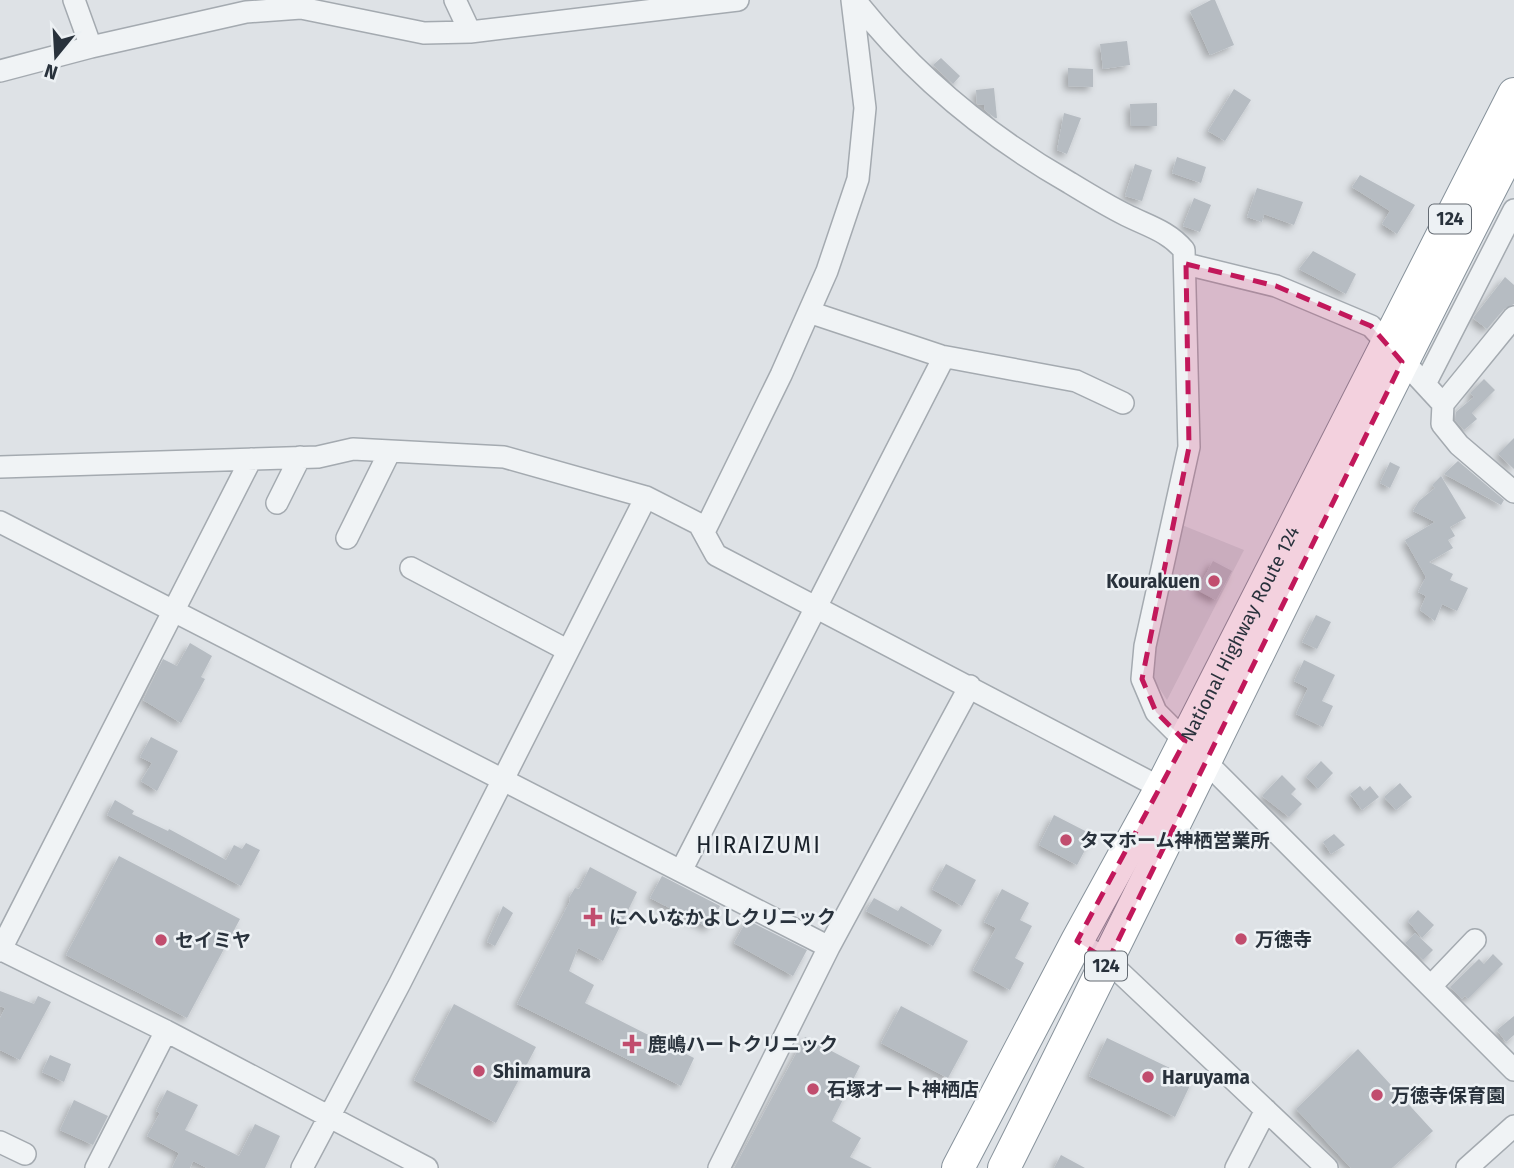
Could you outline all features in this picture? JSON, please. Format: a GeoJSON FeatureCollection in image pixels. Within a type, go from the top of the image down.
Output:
{"type":"FeatureCollection","features":[{"type":"Feature","properties":{"kind":"highway","name":"National Highway Route 124"},"geometry":{"type":"LineString","coordinates":[[1004,1168],[1108,961],[1195,752],[1394,353],[1514,94]]}},
{"type":"Feature","properties":{"kind":"highway","name":"National Highway Route 124"},"geometry":{"type":"LineString","coordinates":[[1394,353],[1514,143]]}},
{"type":"Feature","properties":{"kind":"highway","name":"National Highway Route 124"},"geometry":{"type":"LineString","coordinates":[[958,1168],[1161,788],[1195,752]]}},
{"type":"Feature","properties":{"kind":"street"},"geometry":{"type":"LineString","coordinates":[[74,0],[91,47]]}},
{"type":"Feature","properties":{"kind":"street"},"geometry":{"type":"LineString","coordinates":[[455,0],[470,32]]}},
{"type":"Feature","properties":{"kind":"street"},"geometry":{"type":"LineString","coordinates":[[0,71],[91,47],[246,12],[301,8],[379,21],[424,33],[470,32],[738,0]]}},
{"type":"Feature","properties":{"kind":"street"},"geometry":{"type":"LineString","coordinates":[[854,0],[891,43],[958,106],[1017,150],[1068,182],[1172,236],[1184,250],[1189,447],[1145,646],[1142,678],[1157,712],[1514,1070]]}},
{"type":"Feature","properties":{"kind":"street"},"geometry":{"type":"LineString","coordinates":[[704,533],[827,271],[858,179],[865,136],[865,108],[854,0]]}},
{"type":"Feature","properties":{"kind":"street"},"geometry":{"type":"LineString","coordinates":[[1425,384],[1514,209]]}},
{"type":"Feature","properties":{"kind":"street"},"geometry":{"type":"LineString","coordinates":[[1186,264],[1276,286],[1332,307],[1371,326],[1443,404]]}},
{"type":"Feature","properties":{"kind":"street"},"geometry":{"type":"LineString","coordinates":[[809,312],[944,357],[1076,381],[1123,403]]}},
{"type":"Feature","properties":{"kind":"street"},"geometry":{"type":"LineString","coordinates":[[1514,317],[1443,404],[1442,424],[1459,444],[1514,492]]}},
{"type":"Feature","properties":{"kind":"street"},"geometry":{"type":"LineString","coordinates":[[681,871],[944,357]]}},
{"type":"Feature","properties":{"kind":"street"},"geometry":{"type":"LineString","coordinates":[[0,467],[300,457],[353,449],[504,457],[646,497],[699,524],[716,555],[1161,788]]}},
{"type":"Feature","properties":{"kind":"street"},"geometry":{"type":"LineString","coordinates":[[347,538],[390,451]]}},
{"type":"Feature","properties":{"kind":"street"},"geometry":{"type":"LineString","coordinates":[[277,503],[300,457]]}},
{"type":"Feature","properties":{"kind":"street"},"geometry":{"type":"LineString","coordinates":[[251,459],[0,949],[166,1031],[427,1168]]}},
{"type":"Feature","properties":{"kind":"street"},"geometry":{"type":"LineString","coordinates":[[302,1168],[646,497]]}},
{"type":"Feature","properties":{"kind":"street"},"geometry":{"type":"LineString","coordinates":[[0,522],[829,947]]}},
{"type":"Feature","properties":{"kind":"street"},"geometry":{"type":"LineString","coordinates":[[411,568],[567,650]]}},
{"type":"Feature","properties":{"kind":"street"},"geometry":{"type":"LineString","coordinates":[[719,1168],[829,947],[970,686]]}},
{"type":"Feature","properties":{"kind":"street"},"geometry":{"type":"LineString","coordinates":[[1432,985],[1475,940]]}},
{"type":"Feature","properties":{"kind":"street"},"geometry":{"type":"LineString","coordinates":[[1077,941],[1108,961],[1327,1168]]}},
{"type":"Feature","properties":{"kind":"street"},"geometry":{"type":"LineString","coordinates":[[96,1168],[166,1031]]}},
{"type":"Feature","properties":{"kind":"street"},"geometry":{"type":"LineString","coordinates":[[1236,1168],[1266,1110]]}},
{"type":"Feature","properties":{"kind":"street"},"geometry":{"type":"LineString","coordinates":[[1467,1168],[1514,1126]]}},
{"type":"Feature","properties":{"kind":"street"},"geometry":{"type":"LineString","coordinates":[[0,1142],[25,1154]]}},
{"type":"Feature","properties":{"kind":"highlighted area"},"geometry":{"type":"Polygon","coordinates":[[[1186,264],[1276,286],[1371,326],[1402,362],[1108,961],[1077,941],[1185,741],[1156,712],[1142,679],[1189,447],[1186,264]]]}},
{"type":"Feature","properties":{"kind":"shaded area"},"geometry":{"type":"Polygon","coordinates":[[[1182,525],[1244,550],[1167,700],[1152,677],[1182,525]]]}},
{"type":"Feature","properties":{"kind":"building"},"geometry":{"type":"Polygon","coordinates":[[[1215,0],[1234,45],[1210,55],[1190,11],[1215,0]]]}},
{"type":"Feature","properties":{"kind":"building"},"geometry":{"type":"Polygon","coordinates":[[[1127,41],[1130,65],[1103,69],[1100,44],[1127,41]]]}},
{"type":"Feature","properties":{"kind":"building"},"geometry":{"type":"Polygon","coordinates":[[[941,58],[960,76],[953,84],[933,65],[941,58]]]}},
{"type":"Feature","properties":{"kind":"building"},"geometry":{"type":"Polygon","coordinates":[[[1068,68],[1093,69],[1093,87],[1068,86],[1068,68]]]}},
{"type":"Feature","properties":{"kind":"building"},"geometry":{"type":"Polygon","coordinates":[[[994,88],[997,118],[985,110],[984,105],[977,104],[976,90],[994,88]]]}},
{"type":"Feature","properties":{"kind":"building"},"geometry":{"type":"Polygon","coordinates":[[[1234,89],[1251,100],[1225,141],[1208,131],[1234,89]]]}},
{"type":"Feature","properties":{"kind":"building"},"geometry":{"type":"Polygon","coordinates":[[[1157,103],[1157,126],[1131,126],[1130,104],[1157,103]]]}},
{"type":"Feature","properties":{"kind":"building"},"geometry":{"type":"Polygon","coordinates":[[[1064,113],[1081,118],[1067,154],[1057,150],[1064,113]]]}},
{"type":"Feature","properties":{"kind":"building"},"geometry":{"type":"Polygon","coordinates":[[[1177,157],[1206,167],[1201,183],[1172,173],[1177,157]]]}},
{"type":"Feature","properties":{"kind":"building"},"geometry":{"type":"Polygon","coordinates":[[[1135,164],[1152,170],[1142,201],[1125,196],[1135,164]]]}},
{"type":"Feature","properties":{"kind":"building"},"geometry":{"type":"Polygon","coordinates":[[[1360,175],[1415,205],[1397,234],[1382,224],[1390,211],[1352,187],[1360,175]]]}},
{"type":"Feature","properties":{"kind":"building"},"geometry":{"type":"Polygon","coordinates":[[[1257,188],[1303,202],[1294,225],[1264,214],[1262,222],[1247,217],[1257,188]]]}},
{"type":"Feature","properties":{"kind":"building"},"geometry":{"type":"Polygon","coordinates":[[[1194,198],[1211,205],[1200,232],[1183,226],[1194,198]]]}},
{"type":"Feature","properties":{"kind":"building"},"geometry":{"type":"Polygon","coordinates":[[[1313,251],[1356,274],[1346,294],[1299,269],[1313,251]]]}},
{"type":"Feature","properties":{"kind":"building"},"geometry":{"type":"Polygon","coordinates":[[[1505,277],[1514,285],[1514,304],[1504,309],[1487,329],[1473,318],[1505,277]]]}},
{"type":"Feature","properties":{"kind":"building"},"geometry":{"type":"Polygon","coordinates":[[[1484,379],[1495,390],[1472,413],[1477,419],[1464,430],[1455,420],[1456,412],[1474,397],[1470,393],[1484,379]]]}},
{"type":"Feature","properties":{"kind":"building"},"geometry":{"type":"Polygon","coordinates":[[[1514,438],[1514,469],[1498,454],[1514,438]]]}},
{"type":"Feature","properties":{"kind":"building"},"geometry":{"type":"Polygon","coordinates":[[[1458,461],[1504,500],[1501,505],[1444,474],[1458,461]]]}},
{"type":"Feature","properties":{"kind":"building"},"geometry":{"type":"Polygon","coordinates":[[[1390,462],[1400,467],[1390,488],[1380,483],[1390,462]]]}},
{"type":"Feature","properties":{"kind":"building"},"geometry":{"type":"Polygon","coordinates":[[[1441,476],[1466,518],[1450,527],[1455,536],[1448,540],[1453,548],[1429,562],[1453,574],[1450,580],[1468,588],[1457,611],[1442,604],[1435,621],[1420,610],[1426,596],[1418,592],[1426,577],[1405,540],[1435,522],[1413,511],[1419,501],[1435,488],[1432,485],[1441,476]]]}},
{"type":"Feature","properties":{"kind":"building","name":"Kourakuen"},"geometry":{"type":"Polygon","coordinates":[[[1213,561],[1232,571],[1216,600],[1197,590],[1213,561]]]}},
{"type":"Feature","properties":{"kind":"building"},"geometry":{"type":"Polygon","coordinates":[[[1316,615],[1331,622],[1317,649],[1302,642],[1316,615]]]}},
{"type":"Feature","properties":{"kind":"building"},"geometry":{"type":"Polygon","coordinates":[[[190,643],[212,656],[201,677],[205,679],[181,723],[143,700],[163,659],[177,666],[190,643]]]}},
{"type":"Feature","properties":{"kind":"building"},"geometry":{"type":"Polygon","coordinates":[[[1304,660],[1335,675],[1322,701],[1333,706],[1323,727],[1296,714],[1308,688],[1294,681],[1304,660]]]}},
{"type":"Feature","properties":{"kind":"building"},"geometry":{"type":"Polygon","coordinates":[[[151,737],[178,751],[157,791],[141,781],[152,763],[140,757],[151,737]]]}},
{"type":"Feature","properties":{"kind":"building"},"geometry":{"type":"Polygon","coordinates":[[[1321,761],[1333,773],[1318,789],[1306,777],[1321,761]]]}},
{"type":"Feature","properties":{"kind":"building"},"geometry":{"type":"Polygon","coordinates":[[[1282,775],[1296,789],[1291,794],[1302,804],[1289,817],[1262,796],[1282,775]]]}},
{"type":"Feature","properties":{"kind":"building"},"geometry":{"type":"Polygon","coordinates":[[[1400,783],[1412,797],[1396,810],[1384,797],[1400,783]]]}},
{"type":"Feature","properties":{"kind":"building"},"geometry":{"type":"Polygon","coordinates":[[[1360,786],[1364,791],[1370,786],[1379,797],[1362,810],[1350,794],[1360,786]]]}},
{"type":"Feature","properties":{"kind":"building"},"geometry":{"type":"Polygon","coordinates":[[[115,800],[134,811],[132,814],[168,831],[169,829],[226,860],[234,845],[242,849],[246,843],[260,850],[241,886],[107,815],[115,800]]]}},
{"type":"Feature","properties":{"kind":"building","name":"タマホーム神栖営業所"},"geometry":{"type":"Polygon","coordinates":[[[1054,815],[1093,835],[1077,865],[1039,845],[1054,815]]]}},
{"type":"Feature","properties":{"kind":"building"},"geometry":{"type":"Polygon","coordinates":[[[1334,834],[1345,845],[1331,854],[1323,842],[1334,834]]]}},
{"type":"Feature","properties":{"kind":"building"},"geometry":{"type":"Polygon","coordinates":[[[119,856],[240,919],[187,1018],[66,955],[119,856]]]}},
{"type":"Feature","properties":{"kind":"building"},"geometry":{"type":"Polygon","coordinates":[[[946,864],[976,880],[962,906],[932,889],[946,864]]]}},
{"type":"Feature","properties":{"kind":"building"},"geometry":{"type":"Polygon","coordinates":[[[590,867],[637,892],[603,961],[578,948],[569,971],[594,985],[585,1003],[694,1058],[681,1086],[517,1004],[570,901],[569,898],[575,888],[579,889],[590,867]]]}},
{"type":"Feature","properties":{"kind":"building"},"geometry":{"type":"Polygon","coordinates":[[[662,876],[720,906],[709,928],[650,898],[662,876]]]}},
{"type":"Feature","properties":{"kind":"building"},"geometry":{"type":"Polygon","coordinates":[[[1002,889],[1029,903],[1020,920],[1032,926],[1015,958],[1024,963],[1010,990],[973,970],[996,928],[984,922],[1002,889]]]}},
{"type":"Feature","properties":{"kind":"building"},"geometry":{"type":"Polygon","coordinates":[[[874,898],[898,911],[901,906],[942,930],[933,946],[866,911],[874,898]]]}},
{"type":"Feature","properties":{"kind":"building"},"geometry":{"type":"Polygon","coordinates":[[[503,906],[513,913],[495,946],[487,942],[503,906]]]}},
{"type":"Feature","properties":{"kind":"building"},"geometry":{"type":"Polygon","coordinates":[[[1418,910],[1434,925],[1422,938],[1408,921],[1418,910]]]}},
{"type":"Feature","properties":{"kind":"building"},"geometry":{"type":"Polygon","coordinates":[[[747,920],[807,950],[793,976],[734,943],[747,920]]]}},
{"type":"Feature","properties":{"kind":"building"},"geometry":{"type":"Polygon","coordinates":[[[1415,933],[1433,950],[1423,960],[1405,943],[1415,933]]]}},
{"type":"Feature","properties":{"kind":"building"},"geometry":{"type":"Polygon","coordinates":[[[1493,954],[1503,964],[1468,999],[1465,996],[1462,999],[1450,987],[1479,959],[1484,964],[1493,954]]]}},
{"type":"Feature","properties":{"kind":"building"},"geometry":{"type":"Polygon","coordinates":[[[0,991],[34,1004],[38,996],[51,1002],[20,1060],[0,1050],[0,1018],[5,1008],[0,1006],[0,991]]]}},
{"type":"Feature","properties":{"kind":"building"},"geometry":{"type":"Polygon","coordinates":[[[454,1004],[536,1047],[496,1123],[414,1080],[454,1004]]]}},
{"type":"Feature","properties":{"kind":"building"},"geometry":{"type":"Polygon","coordinates":[[[901,1006],[968,1041],[948,1078],[881,1043],[901,1006]]]}},
{"type":"Feature","properties":{"kind":"building"},"geometry":{"type":"Polygon","coordinates":[[[1514,1016],[1514,1035],[1506,1042],[1497,1030],[1514,1016]]]}},
{"type":"Feature","properties":{"kind":"building"},"geometry":{"type":"Polygon","coordinates":[[[805,1037],[860,1066],[832,1121],[861,1138],[850,1157],[872,1168],[734,1168],[805,1037]]]}},
{"type":"Feature","properties":{"kind":"building"},"geometry":{"type":"Polygon","coordinates":[[[1107,1038],[1193,1079],[1175,1117],[1089,1076],[1107,1038]]]}},
{"type":"Feature","properties":{"kind":"building","name":"万徳寺保育園"},"geometry":{"type":"Polygon","coordinates":[[[1358,1049],[1433,1131],[1392,1168],[1351,1168],[1296,1109],[1358,1049]]]}},
{"type":"Feature","properties":{"kind":"building"},"geometry":{"type":"Polygon","coordinates":[[[50,1055],[71,1064],[64,1082],[42,1072],[50,1055]]]}},
{"type":"Feature","properties":{"kind":"building"},"geometry":{"type":"Polygon","coordinates":[[[167,1090],[198,1105],[185,1130],[239,1156],[255,1124],[280,1136],[265,1168],[207,1168],[193,1161],[190,1168],[172,1168],[179,1153],[147,1136],[160,1113],[156,1111],[167,1090]]]}},
{"type":"Feature","properties":{"kind":"building"},"geometry":{"type":"Polygon","coordinates":[[[74,1100],[108,1116],[93,1145],[60,1130],[74,1100]]]}},
{"type":"Feature","properties":{"kind":"building"},"geometry":{"type":"Polygon","coordinates":[[[1061,1155],[1085,1168],[1054,1168],[1061,1155]]]}},
{"type":"Feature","properties":{"kind":"place","name":"Kourakuen"},"geometry":{"type":"Point","coordinates":[1214,581]}},
{"type":"Feature","properties":{"kind":"place","name":"タマホーム神栖営業所"},"geometry":{"type":"Point","coordinates":[1066,840]}},
{"type":"Feature","properties":{"kind":"place","name":"にへいなかよしクリニック"},"geometry":{"type":"Point","coordinates":[593,917]}},
{"type":"Feature","properties":{"kind":"place","name":"万徳寺"},"geometry":{"type":"Point","coordinates":[1241,939]}},
{"type":"Feature","properties":{"kind":"place","name":"セイミヤ"},"geometry":{"type":"Point","coordinates":[161,940]}},
{"type":"Feature","properties":{"kind":"place","name":"鹿嶋ハートクリニック"},"geometry":{"type":"Point","coordinates":[632,1044]}},
{"type":"Feature","properties":{"kind":"place","name":"Shimamura"},"geometry":{"type":"Point","coordinates":[479,1071]}},
{"type":"Feature","properties":{"kind":"place","name":"Haruyama"},"geometry":{"type":"Point","coordinates":[1148,1077]}},
{"type":"Feature","properties":{"kind":"place","name":"石塚オート神栖店"},"geometry":{"type":"Point","coordinates":[813,1089]}},
{"type":"Feature","properties":{"kind":"place","name":"万徳寺保育園"},"geometry":{"type":"Point","coordinates":[1377,1095]}},
{"type":"Feature","properties":{"kind":"district","name":"HIRAIZUMI"},"geometry":{"type":"Point","coordinates":[759,845]}}]}
